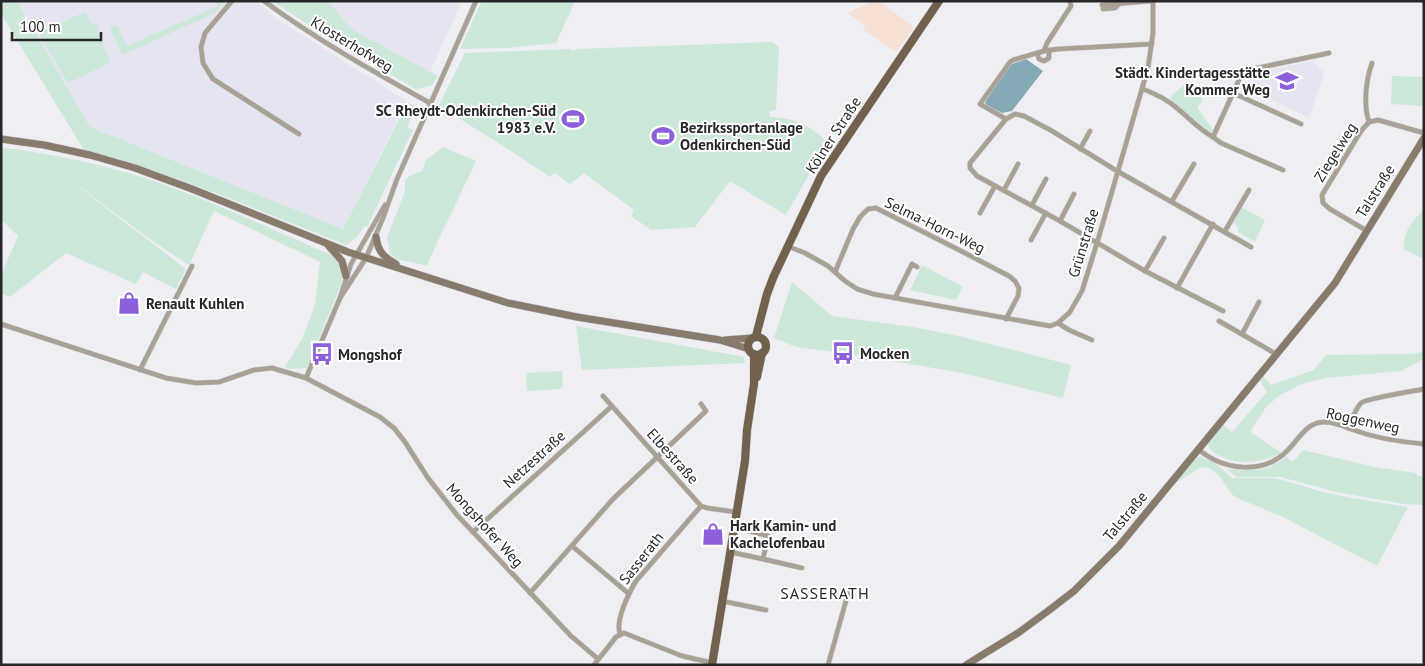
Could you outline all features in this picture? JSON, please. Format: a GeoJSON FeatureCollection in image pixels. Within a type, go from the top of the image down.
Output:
{"type":"FeatureCollection","features":[{"type":"Feature","properties":{"kind":"main road","name":"Kölner Straße"},"geometry":{"type":"LineString","coordinates":[[712,664],[746,461],[747,430],[754,384],[761,362],[748,343],[757,338],[767,294],[787,246],[822,176],[939,1]]}},
{"type":"Feature","properties":{"kind":"main road","name":"Talstraße"},"geometry":{"type":"LineString","coordinates":[[966,665],[1018,633],[1074,591],[1119,546],[1335,283],[1424,138]]}},
{"type":"Feature","properties":{"kind":"main road"},"geometry":{"type":"LineString","coordinates":[[1,139],[44,145],[90,155],[135,168],[366,258],[516,305],[577,317],[720,340],[755,352]]}},
{"type":"Feature","properties":{"kind":"main road"},"geometry":{"type":"LineString","coordinates":[[376,236],[377,246],[383,257],[433,280]]}},
{"type":"Feature","properties":{"kind":"main road"},"geometry":{"type":"LineString","coordinates":[[326,243],[342,261],[346,276]]}},
{"type":"Feature","properties":{"kind":"main road","name":"Kölner Straße"},"geometry":{"type":"LineString","coordinates":[[755,352],[766,346],[757,338]]}},
{"type":"Feature","properties":{"kind":"main road"},"geometry":{"type":"LineString","coordinates":[[720,340],[757,338]]}},
{"type":"Feature","properties":{"kind":"street"},"geometry":{"type":"LineString","coordinates":[[232,1],[205,33],[201,47],[203,63],[213,79],[299,134]]}},
{"type":"Feature","properties":{"kind":"street","name":"Klosterhofweg"},"geometry":{"type":"LineString","coordinates":[[264,1],[298,26],[430,104]]}},
{"type":"Feature","properties":{"kind":"street"},"geometry":{"type":"LineString","coordinates":[[340,298],[366,258],[376,236],[388,200],[476,1]]}},
{"type":"Feature","properties":{"kind":"street"},"geometry":{"type":"LineString","coordinates":[[1044,51],[1047,43],[1071,6],[1070,1]]}},
{"type":"Feature","properties":{"kind":"street","name":"Grünstraße"},"geometry":{"type":"LineString","coordinates":[[1058,323],[1070,312],[1082,291],[1143,89],[1152,44],[1154,22],[1151,1],[1116,3],[1102,7]]}},
{"type":"Feature","properties":{"kind":"street"},"geometry":{"type":"LineString","coordinates":[[1006,119],[980,104],[1010,62],[1049,50],[1152,44]]}},
{"type":"Feature","properties":{"kind":"street"},"geometry":{"type":"LineString","coordinates":[[1037,53],[1039,59],[1044,61],[1048,58],[1049,50]]}},
{"type":"Feature","properties":{"kind":"street"},"geometry":{"type":"LineString","coordinates":[[1213,138],[1243,71],[1329,53]]}},
{"type":"Feature","properties":{"kind":"street","name":"Ziegelweg"},"geometry":{"type":"LineString","coordinates":[[1369,122],[1366,115],[1368,75],[1372,63]]}},
{"type":"Feature","properties":{"kind":"street"},"geometry":{"type":"LineString","coordinates":[[1143,89],[1177,108],[1205,133],[1221,143],[1283,170]]}},
{"type":"Feature","properties":{"kind":"street"},"geometry":{"type":"LineString","coordinates":[[1233,93],[1301,124]]}},
{"type":"Feature","properties":{"kind":"street"},"geometry":{"type":"LineString","coordinates":[[1223,311],[1146,271],[1032,205],[977,176],[970,168],[970,163],[1006,119],[1014,114],[1024,116],[1252,247]]}},
{"type":"Feature","properties":{"kind":"street","name":"Ziegelweg"},"geometry":{"type":"LineString","coordinates":[[1367,231],[1330,209],[1323,203],[1322,195],[1361,131],[1369,122],[1378,120],[1424,133]]}},
{"type":"Feature","properties":{"kind":"street"},"geometry":{"type":"LineString","coordinates":[[1080,149],[1090,131]]}},
{"type":"Feature","properties":{"kind":"street"},"geometry":{"type":"LineString","coordinates":[[1004,190],[1018,164]]}},
{"type":"Feature","properties":{"kind":"street"},"geometry":{"type":"LineString","coordinates":[[1172,201],[1194,164]]}},
{"type":"Feature","properties":{"kind":"street"},"geometry":{"type":"LineString","coordinates":[[1032,205],[1046,179]]}},
{"type":"Feature","properties":{"kind":"street"},"geometry":{"type":"LineString","coordinates":[[980,213],[995,186]]}},
{"type":"Feature","properties":{"kind":"street"},"geometry":{"type":"LineString","coordinates":[[1225,231],[1248,190]]}},
{"type":"Feature","properties":{"kind":"street"},"geometry":{"type":"LineString","coordinates":[[1060,221],[1074,194]]}},
{"type":"Feature","properties":{"kind":"street"},"geometry":{"type":"LineString","coordinates":[[1,324],[166,378],[196,383],[219,382],[254,370],[272,368],[306,378],[340,298],[355,254],[388,200]]}},
{"type":"Feature","properties":{"kind":"street","name":"Selma-Horn-Weg"},"geometry":{"type":"LineString","coordinates":[[835,272],[860,217],[868,209],[876,208],[1016,281],[1019,288],[1018,296],[1006,318]]}},
{"type":"Feature","properties":{"kind":"street"},"geometry":{"type":"LineString","coordinates":[[1031,240],[1046,213]]}},
{"type":"Feature","properties":{"kind":"street"},"geometry":{"type":"LineString","coordinates":[[1177,288],[1213,224]]}},
{"type":"Feature","properties":{"kind":"street"},"geometry":{"type":"LineString","coordinates":[[1146,271],[1164,238]]}},
{"type":"Feature","properties":{"kind":"street"},"geometry":{"type":"LineString","coordinates":[[787,246],[805,253],[828,266],[857,289],[895,298],[1050,326],[1058,323],[1092,340]]}},
{"type":"Feature","properties":{"kind":"street"},"geometry":{"type":"LineString","coordinates":[[895,298],[912,264],[917,267]]}},
{"type":"Feature","properties":{"kind":"street"},"geometry":{"type":"LineString","coordinates":[[140,370],[192,266]]}},
{"type":"Feature","properties":{"kind":"street"},"geometry":{"type":"LineString","coordinates":[[1242,334],[1259,302]]}},
{"type":"Feature","properties":{"kind":"street"},"geometry":{"type":"LineString","coordinates":[[1219,321],[1276,354]]}},
{"type":"Feature","properties":{"kind":"street","name":"Mongshofer Weg"},"geometry":{"type":"LineString","coordinates":[[306,378],[380,416],[394,428],[444,500],[571,636],[597,658]]}},
{"type":"Feature","properties":{"kind":"street"},"geometry":{"type":"LineString","coordinates":[[1348,428],[1364,400],[1389,397],[1424,389]]}},
{"type":"Feature","properties":{"kind":"street","name":"Elbestraße"},"geometry":{"type":"LineString","coordinates":[[602,396],[701,506],[736,512]]}},
{"type":"Feature","properties":{"kind":"street"},"geometry":{"type":"LineString","coordinates":[[530,593],[613,499],[706,411],[701,404]]}},
{"type":"Feature","properties":{"kind":"street","name":"Netzestraße"},"geometry":{"type":"LineString","coordinates":[[473,532],[612,406]]}},
{"type":"Feature","properties":{"kind":"street","name":"Roggenweg"},"geometry":{"type":"LineString","coordinates":[[1198,449],[1207,456],[1224,464],[1240,468],[1265,464],[1279,458],[1300,435],[1316,424],[1323,422],[1389,439],[1424,444]]}},
{"type":"Feature","properties":{"kind":"street","name":"Sasserath"},"geometry":{"type":"LineString","coordinates":[[620,634],[618,627],[628,593],[701,506]]}},
{"type":"Feature","properties":{"kind":"street"},"geometry":{"type":"LineString","coordinates":[[734,527],[768,536],[763,559]]}},
{"type":"Feature","properties":{"kind":"street"},"geometry":{"type":"LineString","coordinates":[[572,546],[628,593]]}},
{"type":"Feature","properties":{"kind":"street"},"geometry":{"type":"LineString","coordinates":[[730,552],[802,568]]}},
{"type":"Feature","properties":{"kind":"street"},"geometry":{"type":"LineString","coordinates":[[828,665],[849,590]]}},
{"type":"Feature","properties":{"kind":"street"},"geometry":{"type":"LineString","coordinates":[[722,600],[766,610]]}},
{"type":"Feature","properties":{"kind":"street"},"geometry":{"type":"LineString","coordinates":[[594,665],[597,658],[616,636],[620,634],[630,635],[682,656],[712,664]]}},
{"type":"Feature","properties":{"kind":"shaded area"},"geometry":{"type":"Polygon","coordinates":[[[17,1],[256,1],[277,19],[407,101],[343,229],[90,127],[17,1]]]}},
{"type":"Feature","properties":{"kind":"shaded area"},"geometry":{"type":"Polygon","coordinates":[[[328,1],[462,1],[430,72],[351,29],[328,1]]]}},
{"type":"Feature","properties":{"kind":"shaded area"},"geometry":{"type":"Polygon","coordinates":[[[873,1],[878,1],[914,27],[896,52],[863,29],[865,26],[848,13],[873,1]]]}},
{"type":"Feature","properties":{"kind":"shaded area","name":"Städt. Kindertagesstätte Kommer Weg"},"geometry":{"type":"Polygon","coordinates":[[[1313,61],[1324,73],[1309,118],[1249,89],[1257,72],[1313,61]]]}},
{"type":"Feature","properties":{"kind":"green space"},"geometry":{"type":"Polygon","coordinates":[[[1,1],[17,1],[90,127],[343,229],[408,102],[414,106],[414,112],[407,127],[413,130],[367,227],[365,225],[357,237],[346,245],[216,193],[151,170],[84,150],[1,14],[1,1]]]}},
{"type":"Feature","properties":{"kind":"green space"},"geometry":{"type":"Polygon","coordinates":[[[216,1],[225,1],[215,13],[122,55],[110,28],[117,25],[127,46],[218,6],[216,1]]]}},
{"type":"Feature","properties":{"kind":"green space"},"geometry":{"type":"Polygon","coordinates":[[[272,1],[328,1],[351,29],[438,76],[431,86],[416,89],[357,56],[272,1]]]}},
{"type":"Feature","properties":{"kind":"green space"},"geometry":{"type":"Polygon","coordinates":[[[482,1],[575,1],[556,43],[508,48],[460,49],[482,1]]]}},
{"type":"Feature","properties":{"kind":"green space"},"geometry":{"type":"Polygon","coordinates":[[[85,12],[91,23],[97,24],[99,35],[110,63],[68,83],[38,32],[85,12]]]}},
{"type":"Feature","properties":{"kind":"green space","name":"Bezirkssportanlage Odenkirchen-Süd"},"geometry":{"type":"Polygon","coordinates":[[[772,42],[779,47],[776,110],[769,111],[770,117],[794,121],[809,127],[827,143],[786,215],[730,181],[695,227],[651,230],[631,216],[634,210],[584,173],[570,184],[555,173],[550,177],[439,105],[465,53],[571,49],[572,52],[577,49],[772,42]]]}},
{"type":"Feature","properties":{"kind":"green space"},"geometry":{"type":"Polygon","coordinates":[[[1392,76],[1424,77],[1424,106],[1391,104],[1392,76]]]}},
{"type":"Feature","properties":{"kind":"green space"},"geometry":{"type":"Polygon","coordinates":[[[1188,82],[1203,101],[1197,107],[1213,130],[1211,133],[1170,100],[1173,94],[1188,82]]]}},
{"type":"Feature","properties":{"kind":"green space"},"geometry":{"type":"Polygon","coordinates":[[[1,147],[67,158],[135,175],[194,196],[336,257],[342,265],[344,277],[307,368],[289,369],[285,367],[302,339],[315,305],[320,262],[214,211],[189,265],[151,240],[50,165],[186,269],[176,289],[143,272],[136,284],[66,253],[10,297],[1,293],[1,275],[18,236],[1,219],[1,147]]]}},
{"type":"Feature","properties":{"kind":"green space"},"geometry":{"type":"Polygon","coordinates":[[[443,147],[476,161],[428,262],[428,266],[396,259],[390,253],[387,237],[405,192],[405,180],[411,175],[422,171],[426,160],[443,147]]]}},
{"type":"Feature","properties":{"kind":"green space"},"geometry":{"type":"Polygon","coordinates":[[[1241,207],[1265,220],[1255,242],[1238,232],[1234,222],[1241,207]]]}},
{"type":"Feature","properties":{"kind":"green space"},"geometry":{"type":"Polygon","coordinates":[[[1424,209],[1424,259],[1404,249],[1405,237],[1409,227],[1424,209]]]}},
{"type":"Feature","properties":{"kind":"green space"},"geometry":{"type":"Polygon","coordinates":[[[922,265],[963,287],[956,300],[910,290],[922,265]]]}},
{"type":"Feature","properties":{"kind":"green space"},"geometry":{"type":"Polygon","coordinates":[[[792,282],[832,316],[913,327],[963,337],[1071,365],[1063,398],[963,373],[796,347],[774,338],[792,282]]]}},
{"type":"Feature","properties":{"kind":"green space"},"geometry":{"type":"Polygon","coordinates":[[[576,326],[744,357],[745,363],[582,370],[576,326]]]}},
{"type":"Feature","properties":{"kind":"green space"},"geometry":{"type":"Polygon","coordinates":[[[1424,352],[1424,359],[1401,371],[1326,378],[1301,384],[1280,395],[1266,407],[1250,432],[1282,453],[1259,461],[1245,462],[1230,460],[1217,455],[1207,444],[1223,425],[1232,432],[1267,392],[1260,381],[1263,376],[1271,385],[1314,370],[1326,355],[1409,354],[1424,352]]]}},
{"type":"Feature","properties":{"kind":"green space"},"geometry":{"type":"Polygon","coordinates":[[[562,371],[563,386],[559,389],[527,391],[526,373],[562,371]]]}},
{"type":"Feature","properties":{"kind":"green space"},"geometry":{"type":"Polygon","coordinates":[[[1303,450],[1374,467],[1416,473],[1418,476],[1424,476],[1424,505],[1404,504],[1336,492],[1281,477],[1237,477],[1226,469],[1264,469],[1286,457],[1293,462],[1303,450]]]}},
{"type":"Feature","properties":{"kind":"green space"},"geometry":{"type":"Polygon","coordinates":[[[1198,457],[1213,461],[1232,478],[1271,478],[1351,498],[1408,507],[1377,566],[1281,516],[1235,497],[1220,477],[1207,467],[1200,468],[1174,484],[1198,457]]]}},
{"type":"Feature","properties":{"kind":"water"},"geometry":{"type":"Polygon","coordinates":[[[1026,59],[1043,71],[1012,111],[1002,113],[986,105],[985,102],[1009,65],[1026,59]]]}},
{"type":"Feature","properties":{"kind":"place","name":"Städt. Kindertagesstätte Kommer Weg"},"geometry":{"type":"Point","coordinates":[1287,81]}},
{"type":"Feature","properties":{"kind":"place","name":"SC Rheydt-Odenkirchen-Süd 1983 e.V."},"geometry":{"type":"Point","coordinates":[573,119]}},
{"type":"Feature","properties":{"kind":"place","name":"Bezirkssportanlage Odenkirchen-Süd"},"geometry":{"type":"Point","coordinates":[663,136]}},
{"type":"Feature","properties":{"kind":"place","name":"Renault Kuhlen"},"geometry":{"type":"Point","coordinates":[129,303]}},
{"type":"Feature","properties":{"kind":"place","name":"Mocken"},"geometry":{"type":"Point","coordinates":[843,353]}},
{"type":"Feature","properties":{"kind":"place","name":"Mongshof"},"geometry":{"type":"Point","coordinates":[322,354]}},
{"type":"Feature","properties":{"kind":"place","name":"Hark Kamin- und Kachelofenbau"},"geometry":{"type":"Point","coordinates":[713,534]}},
{"type":"Feature","properties":{"kind":"district","name":"SASSERATH"},"geometry":{"type":"Point","coordinates":[825,593]}}]}
